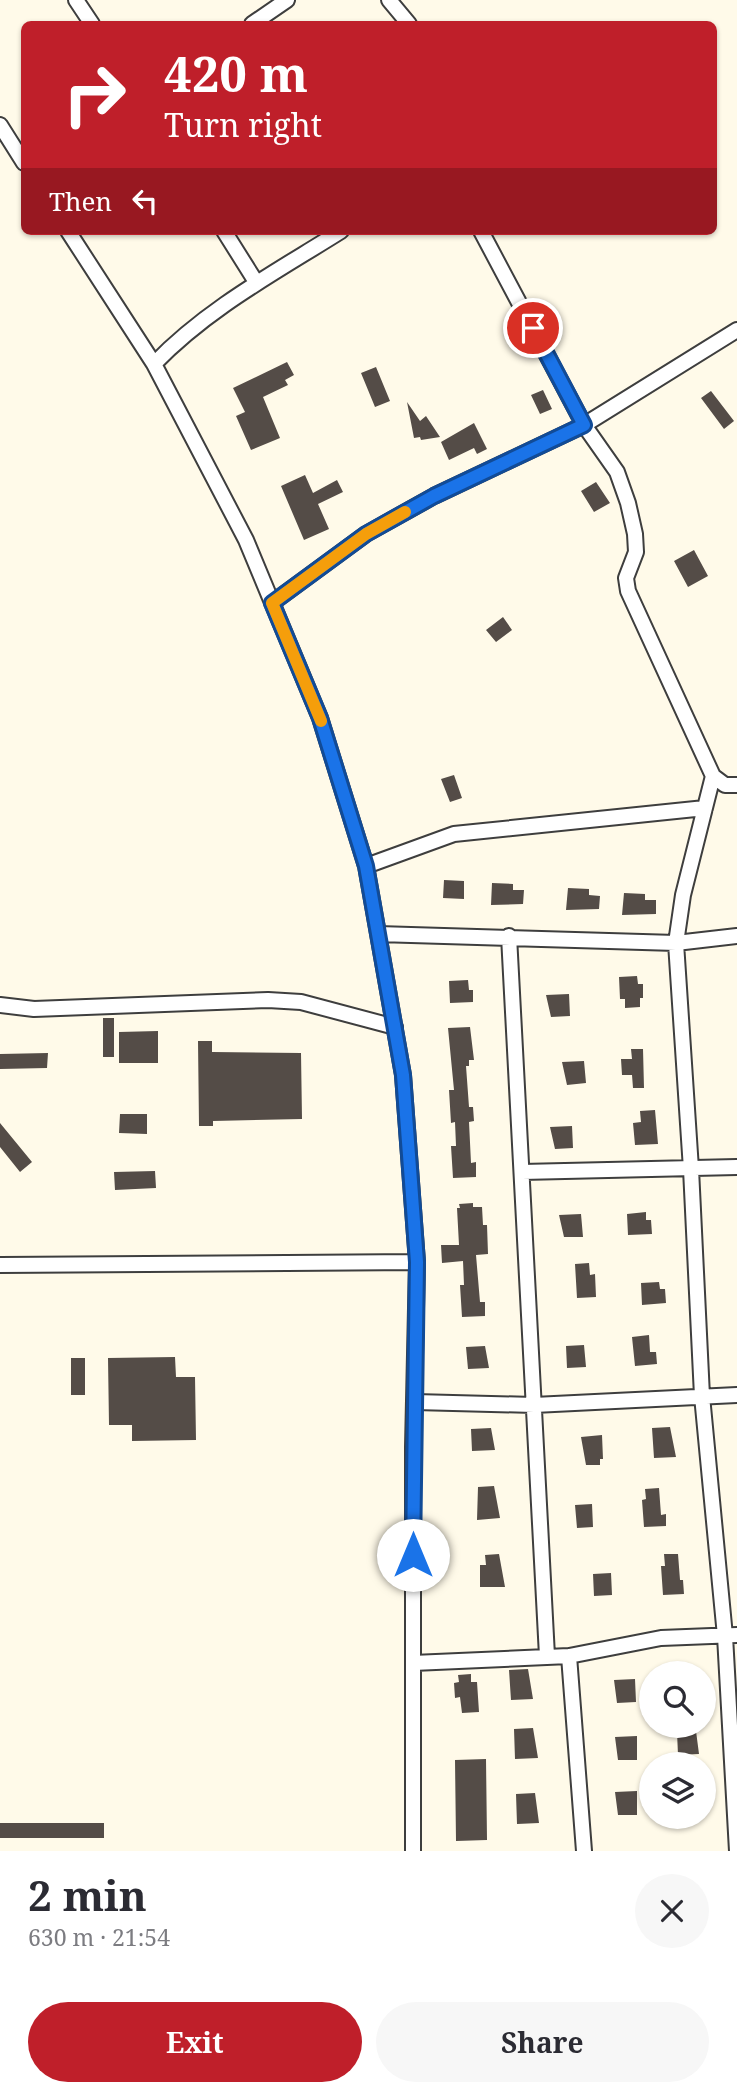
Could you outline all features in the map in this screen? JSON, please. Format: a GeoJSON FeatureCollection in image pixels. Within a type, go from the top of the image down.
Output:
{"type":"FeatureCollection","features":[{"type":"Feature","properties":{"kind":"street"},"geometry":{"type":"LineString","coordinates":[[76,0],[90,21]]}},
{"type":"Feature","properties":{"kind":"street"},"geometry":{"type":"LineString","coordinates":[[256,21],[288,0]]}},
{"type":"Feature","properties":{"kind":"street"},"geometry":{"type":"LineString","coordinates":[[388,0],[406,21]]}},
{"type":"Feature","properties":{"kind":"street"},"geometry":{"type":"LineString","coordinates":[[0,125],[21,158]]}},
{"type":"Feature","properties":{"kind":"street"},"geometry":{"type":"LineString","coordinates":[[71,235],[154,364],[246,540],[320,718],[366,866],[403,1075],[417,1262],[413,1851]]}},
{"type":"Feature","properties":{"kind":"street"},"geometry":{"type":"LineString","coordinates":[[227,235],[256,282]]}},
{"type":"Feature","properties":{"kind":"street"},"geometry":{"type":"LineString","coordinates":[[154,364],[180,337],[256,282],[334,235]]}},
{"type":"Feature","properties":{"kind":"street"},"geometry":{"type":"LineString","coordinates":[[483,235],[584,425],[617,472],[628,503],[636,552],[626,578],[628,591],[713,776],[725,785],[737,785]]}},
{"type":"Feature","properties":{"kind":"street"},"geometry":{"type":"LineString","coordinates":[[272,603],[366,534],[434,496],[584,425],[737,330]]}},
{"type":"Feature","properties":{"kind":"street"},"geometry":{"type":"LineString","coordinates":[[713,776],[683,895],[676,943],[702,1396],[731,1636],[737,1851]]}},
{"type":"Feature","properties":{"kind":"street"},"geometry":{"type":"LineString","coordinates":[[366,866],[454,834],[705,808]]}},
{"type":"Feature","properties":{"kind":"street"},"geometry":{"type":"LineString","coordinates":[[378,934],[676,943],[737,936]]}},
{"type":"Feature","properties":{"kind":"street"},"geometry":{"type":"LineString","coordinates":[[509,936],[547,1656]]}},
{"type":"Feature","properties":{"kind":"street"},"geometry":{"type":"LineString","coordinates":[[0,1005],[34,1009],[290,1002],[395,1027]]}},
{"type":"Feature","properties":{"kind":"street"},"geometry":{"type":"LineString","coordinates":[[522,1172],[737,1167]]}},
{"type":"Feature","properties":{"kind":"street"},"geometry":{"type":"LineString","coordinates":[[0,1265],[417,1262]]}},
{"type":"Feature","properties":{"kind":"street"},"geometry":{"type":"LineString","coordinates":[[415,1402],[534,1405],[737,1395]]}},
{"type":"Feature","properties":{"kind":"street"},"geometry":{"type":"LineString","coordinates":[[413,1663],[569,1656],[661,1638],[731,1636]]}},
{"type":"Feature","properties":{"kind":"street"},"geometry":{"type":"LineString","coordinates":[[569,1656],[584,1851]]}},
{"type":"Feature","properties":{"kind":"building"},"geometry":{"type":"Polygon","coordinates":[[[287,362],[294,375],[285,380],[288,385],[263,397],[280,438],[251,450],[236,416],[245,412],[233,388],[287,362]]]}},
{"type":"Feature","properties":{"kind":"building"},"geometry":{"type":"Polygon","coordinates":[[[376,367],[390,401],[375,407],[361,373],[376,367]]]}},
{"type":"Feature","properties":{"kind":"building"},"geometry":{"type":"Polygon","coordinates":[[[543,390],[552,409],[540,414],[531,395],[543,390]]]}},
{"type":"Feature","properties":{"kind":"building"},"geometry":{"type":"Polygon","coordinates":[[[711,391],[734,421],[724,429],[701,398],[711,391]]]}},
{"type":"Feature","properties":{"kind":"building"},"geometry":{"type":"Polygon","coordinates":[[[407,402],[420,421],[426,416],[440,437],[421,440],[420,437],[414,438],[407,402]]]}},
{"type":"Feature","properties":{"kind":"building"},"geometry":{"type":"Polygon","coordinates":[[[474,423],[487,449],[477,454],[474,448],[449,460],[441,442],[474,423]]]}},
{"type":"Feature","properties":{"kind":"building"},"geometry":{"type":"Polygon","coordinates":[[[305,475],[313,493],[337,480],[343,492],[318,504],[329,529],[304,540],[281,486],[305,475]]]}},
{"type":"Feature","properties":{"kind":"building"},"geometry":{"type":"Polygon","coordinates":[[[596,482],[610,503],[594,512],[581,491],[596,482]]]}},
{"type":"Feature","properties":{"kind":"building"},"geometry":{"type":"Polygon","coordinates":[[[694,550],[708,576],[688,587],[674,561],[694,550]]]}},
{"type":"Feature","properties":{"kind":"building"},"geometry":{"type":"Polygon","coordinates":[[[503,617],[512,630],[496,642],[486,630],[503,617]]]}},
{"type":"Feature","properties":{"kind":"building"},"geometry":{"type":"Polygon","coordinates":[[[454,775],[462,798],[450,802],[441,779],[454,775]]]}},
{"type":"Feature","properties":{"kind":"building"},"geometry":{"type":"Polygon","coordinates":[[[444,880],[464,881],[464,899],[443,898],[444,880]]]}},
{"type":"Feature","properties":{"kind":"building"},"geometry":{"type":"Polygon","coordinates":[[[492,883],[513,884],[513,890],[524,890],[523,904],[491,905],[492,883]]]}},
{"type":"Feature","properties":{"kind":"building"},"geometry":{"type":"Polygon","coordinates":[[[568,888],[589,889],[589,895],[600,896],[599,909],[566,910],[568,888]]]}},
{"type":"Feature","properties":{"kind":"building"},"geometry":{"type":"Polygon","coordinates":[[[624,893],[645,894],[645,900],[656,900],[656,914],[622,915],[624,893]]]}},
{"type":"Feature","properties":{"kind":"building"},"geometry":{"type":"Polygon","coordinates":[[[637,976],[638,984],[643,984],[640,1007],[625,1008],[625,999],[620,999],[619,977],[637,976]]]}},
{"type":"Feature","properties":{"kind":"building"},"geometry":{"type":"Polygon","coordinates":[[[468,980],[469,990],[473,990],[473,1002],[450,1003],[449,981],[468,980]]]}},
{"type":"Feature","properties":{"kind":"building"},"geometry":{"type":"Polygon","coordinates":[[[569,994],[570,1016],[551,1017],[546,995],[569,994]]]}},
{"type":"Feature","properties":{"kind":"building"},"geometry":{"type":"Polygon","coordinates":[[[103,1018],[114,1018],[114,1057],[103,1057],[103,1018]]]}},
{"type":"Feature","properties":{"kind":"building"},"geometry":{"type":"Polygon","coordinates":[[[470,1027],[474,1060],[469,1060],[469,1066],[466,1066],[469,1107],[473,1107],[474,1121],[469,1122],[471,1163],[476,1162],[476,1177],[453,1178],[451,1146],[456,1146],[455,1122],[451,1123],[449,1090],[454,1090],[448,1028],[470,1027]]]}},
{"type":"Feature","properties":{"kind":"building"},"geometry":{"type":"Polygon","coordinates":[[[158,1031],[158,1063],[119,1063],[119,1032],[158,1031]]]}},
{"type":"Feature","properties":{"kind":"building"},"geometry":{"type":"Polygon","coordinates":[[[198,1041],[212,1041],[212,1052],[301,1053],[302,1119],[213,1121],[213,1126],[199,1126],[198,1041]]]}},
{"type":"Feature","properties":{"kind":"building"},"geometry":{"type":"Polygon","coordinates":[[[631,1049],[643,1049],[644,1088],[633,1088],[632,1075],[622,1075],[621,1059],[632,1059],[631,1049]]]}},
{"type":"Feature","properties":{"kind":"building"},"geometry":{"type":"Polygon","coordinates":[[[48,1053],[47,1068],[0,1069],[0,1054],[48,1053]]]}},
{"type":"Feature","properties":{"kind":"building"},"geometry":{"type":"Polygon","coordinates":[[[584,1061],[586,1083],[567,1085],[562,1062],[584,1061]]]}},
{"type":"Feature","properties":{"kind":"building"},"geometry":{"type":"Polygon","coordinates":[[[655,1110],[658,1144],[635,1145],[633,1123],[641,1122],[640,1111],[655,1110]]]}},
{"type":"Feature","properties":{"kind":"building"},"geometry":{"type":"Polygon","coordinates":[[[120,1114],[147,1114],[147,1134],[119,1133],[120,1114]]]}},
{"type":"Feature","properties":{"kind":"building"},"geometry":{"type":"Polygon","coordinates":[[[0,1123],[32,1162],[20,1172],[0,1147],[0,1123]]]}},
{"type":"Feature","properties":{"kind":"building"},"geometry":{"type":"Polygon","coordinates":[[[572,1126],[573,1148],[555,1149],[550,1127],[572,1126]]]}},
{"type":"Feature","properties":{"kind":"building"},"geometry":{"type":"Polygon","coordinates":[[[155,1171],[156,1188],[115,1190],[114,1172],[155,1171]]]}},
{"type":"Feature","properties":{"kind":"building"},"geometry":{"type":"Polygon","coordinates":[[[473,1203],[473,1207],[482,1207],[483,1225],[487,1225],[488,1254],[476,1255],[480,1302],[485,1302],[485,1316],[462,1317],[460,1285],[464,1285],[463,1261],[442,1263],[441,1245],[459,1245],[457,1208],[460,1208],[459,1204],[473,1203]]]}},
{"type":"Feature","properties":{"kind":"building"},"geometry":{"type":"Polygon","coordinates":[[[646,1212],[646,1220],[651,1220],[652,1234],[628,1235],[627,1214],[646,1212]]]}},
{"type":"Feature","properties":{"kind":"building"},"geometry":{"type":"Polygon","coordinates":[[[581,1214],[583,1237],[564,1237],[559,1215],[581,1214]]]}},
{"type":"Feature","properties":{"kind":"building"},"geometry":{"type":"Polygon","coordinates":[[[589,1263],[590,1275],[595,1274],[596,1297],[577,1298],[575,1264],[589,1263]]]}},
{"type":"Feature","properties":{"kind":"building"},"geometry":{"type":"Polygon","coordinates":[[[659,1282],[660,1289],[665,1289],[666,1303],[642,1305],[641,1283],[659,1282]]]}},
{"type":"Feature","properties":{"kind":"building"},"geometry":{"type":"Polygon","coordinates":[[[649,1335],[650,1352],[656,1352],[657,1364],[635,1366],[632,1337],[649,1335]]]}},
{"type":"Feature","properties":{"kind":"building"},"geometry":{"type":"Polygon","coordinates":[[[584,1345],[586,1367],[567,1368],[566,1346],[584,1345]]]}},
{"type":"Feature","properties":{"kind":"building"},"geometry":{"type":"Polygon","coordinates":[[[485,1346],[489,1368],[468,1369],[466,1347],[485,1346]]]}},
{"type":"Feature","properties":{"kind":"building"},"geometry":{"type":"Polygon","coordinates":[[[175,1357],[176,1377],[195,1377],[196,1440],[132,1441],[132,1425],[109,1425],[108,1358],[175,1357]]]}},
{"type":"Feature","properties":{"kind":"building"},"geometry":{"type":"Polygon","coordinates":[[[71,1358],[85,1358],[85,1395],[71,1395],[71,1358]]]}},
{"type":"Feature","properties":{"kind":"building"},"geometry":{"type":"Polygon","coordinates":[[[670,1427],[676,1457],[654,1458],[652,1428],[670,1427]]]}},
{"type":"Feature","properties":{"kind":"building"},"geometry":{"type":"Polygon","coordinates":[[[491,1428],[495,1450],[472,1451],[471,1429],[491,1428]]]}},
{"type":"Feature","properties":{"kind":"building"},"geometry":{"type":"Polygon","coordinates":[[[602,1435],[603,1459],[600,1459],[600,1465],[586,1465],[581,1437],[602,1435]]]}},
{"type":"Feature","properties":{"kind":"building"},"geometry":{"type":"Polygon","coordinates":[[[494,1486],[500,1518],[477,1520],[478,1487],[494,1486]]]}},
{"type":"Feature","properties":{"kind":"building"},"geometry":{"type":"Polygon","coordinates":[[[659,1488],[661,1515],[666,1514],[666,1526],[644,1527],[642,1500],[646,1499],[645,1489],[659,1488]]]}},
{"type":"Feature","properties":{"kind":"building"},"geometry":{"type":"Polygon","coordinates":[[[592,1504],[593,1527],[577,1528],[575,1505],[592,1504]]]}},
{"type":"Feature","properties":{"kind":"building"},"geometry":{"type":"Polygon","coordinates":[[[499,1554],[505,1587],[480,1587],[480,1565],[486,1565],[485,1555],[499,1554]]]}},
{"type":"Feature","properties":{"kind":"building"},"geometry":{"type":"Polygon","coordinates":[[[664,1554],[678,1554],[684,1594],[663,1595],[661,1566],[665,1566],[664,1554]]]}},
{"type":"Feature","properties":{"kind":"building"},"geometry":{"type":"Polygon","coordinates":[[[611,1573],[612,1595],[594,1596],[593,1574],[611,1573]]]}},
{"type":"Feature","properties":{"kind":"building"},"geometry":{"type":"Polygon","coordinates":[[[528,1669],[533,1699],[511,1700],[509,1670],[528,1669]]]}},
{"type":"Feature","properties":{"kind":"building"},"geometry":{"type":"Polygon","coordinates":[[[471,1674],[471,1682],[477,1682],[479,1712],[462,1713],[460,1697],[455,1698],[454,1683],[459,1682],[458,1675],[471,1674]]]}},
{"type":"Feature","properties":{"kind":"building"},"geometry":{"type":"Polygon","coordinates":[[[635,1679],[636,1702],[617,1703],[614,1680],[635,1679]]]}},
{"type":"Feature","properties":{"kind":"building"},"geometry":{"type":"Polygon","coordinates":[[[533,1728],[538,1758],[515,1759],[514,1729],[533,1728]]]}},
{"type":"Feature","properties":{"kind":"building"},"geometry":{"type":"Polygon","coordinates":[[[637,1736],[637,1760],[618,1760],[615,1737],[637,1736]]]}},
{"type":"Feature","properties":{"kind":"building"},"geometry":{"type":"Polygon","coordinates":[[[677,1738],[697,1738],[699,1752],[678,1752],[677,1738]]]}},
{"type":"Feature","properties":{"kind":"building"},"geometry":{"type":"Polygon","coordinates":[[[486,1759],[487,1840],[456,1841],[455,1760],[486,1759]]]}},
{"type":"Feature","properties":{"kind":"building"},"geometry":{"type":"Polygon","coordinates":[[[637,1791],[637,1815],[618,1815],[615,1792],[637,1791]]]}},
{"type":"Feature","properties":{"kind":"building"},"geometry":{"type":"Polygon","coordinates":[[[535,1793],[539,1823],[517,1824],[516,1794],[535,1793]]]}},
{"type":"Feature","properties":{"kind":"building"},"geometry":{"type":"Polygon","coordinates":[[[0,1823],[104,1823],[104,1838],[0,1838],[0,1823]]]}},
{"type":"Feature","properties":{"kind":"slow traffic"},"geometry":{"type":"LineString","coordinates":[[321,721],[272,603],[366,534],[405,512]]}},
{"type":"Feature","properties":{"kind":"route"},"geometry":{"type":"LineString","coordinates":[[413,1555],[417,1262],[403,1075],[366,866],[320,718],[272,603],[366,534],[434,496],[584,425],[533,328]]}}]}
